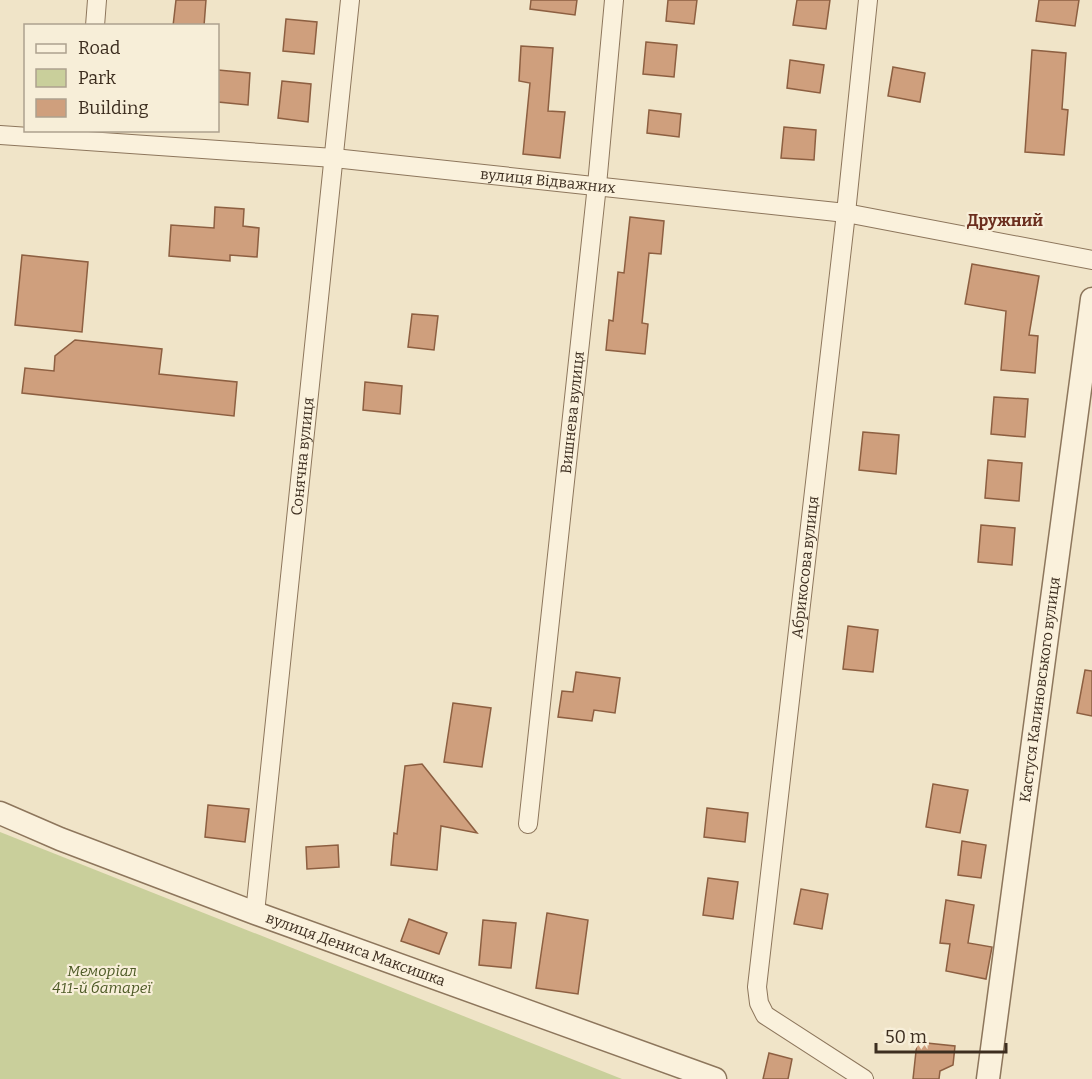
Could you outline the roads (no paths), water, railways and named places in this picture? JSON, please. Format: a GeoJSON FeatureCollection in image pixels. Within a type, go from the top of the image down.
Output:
{"type":"FeatureCollection","features":[{"type":"Feature","properties":{"kind":"street"},"geometry":{"type":"LineString","coordinates":[[95,24],[97,0]]}},
{"type":"Feature","properties":{"kind":"street","name":"Сонячна вулиця"},"geometry":{"type":"LineString","coordinates":[[255,913],[350,0]]}},
{"type":"Feature","properties":{"kind":"street","name":"Вишнева вулиця"},"geometry":{"type":"LineString","coordinates":[[528,824],[597,185],[614,0]]}},
{"type":"Feature","properties":{"kind":"street","name":"Абрикосова вулиця"},"geometry":{"type":"LineString","coordinates":[[864,1079],[765,1015],[759,1004],[757,987],[846,213],[868,0]]}},
{"type":"Feature","properties":{"kind":"street","name":"вулиця Відважних"},"geometry":{"type":"LineString","coordinates":[[0,135],[84,136],[334,158],[846,213],[1092,260]]}},
{"type":"Feature","properties":{"kind":"street","name":"Кастуся Калиновського вулиця"},"geometry":{"type":"LineString","coordinates":[[988,1079],[1092,299]]}},
{"type":"Feature","properties":{"kind":"street","name":"вулиця Дениса Максишка"},"geometry":{"type":"LineString","coordinates":[[0,813],[60,839],[255,913],[715,1079]]}},
{"type":"Feature","properties":{"kind":"district","name":"Дружний"},"geometry":{"type":"Point","coordinates":[1005,220]}},
{"type":"Feature","properties":{"kind":"park label","name":"Меморіал 411-й батареї"},"geometry":{"type":"Point","coordinates":[102,980]}}]}
